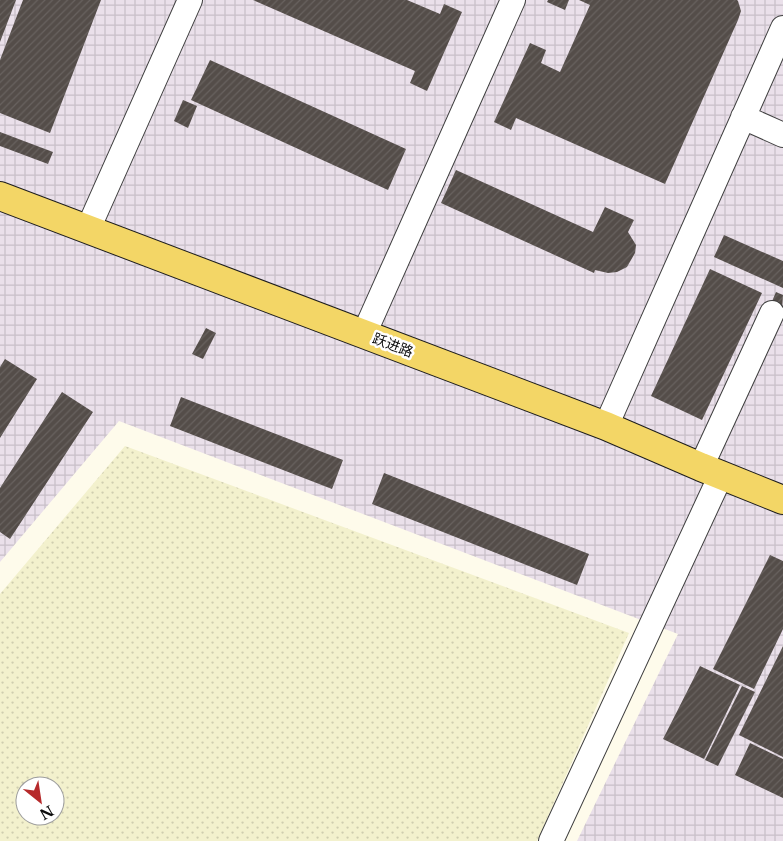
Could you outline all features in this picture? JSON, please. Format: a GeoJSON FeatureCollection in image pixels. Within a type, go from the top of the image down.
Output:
{"type":"FeatureCollection","features":[{"type":"Feature","properties":{"kind":"main road","name":"跃进路"},"geometry":{"type":"LineString","coordinates":[[0,196],[606,426],[783,500]]}},
{"type":"Feature","properties":{"kind":"street"},"geometry":{"type":"LineString","coordinates":[[88,229],[190,0]]}},
{"type":"Feature","properties":{"kind":"street"},"geometry":{"type":"LineString","coordinates":[[364,334],[513,0]]}},
{"type":"Feature","properties":{"kind":"street"},"geometry":{"type":"LineString","coordinates":[[606,426],[783,28]]}},
{"type":"Feature","properties":{"kind":"street"},"geometry":{"type":"LineString","coordinates":[[743,117],[783,135]]}},
{"type":"Feature","properties":{"kind":"street"},"geometry":{"type":"LineString","coordinates":[[551,841],[711,471],[772,313]]}},
{"type":"Feature","properties":{"kind":"shaded area"},"geometry":{"type":"Polygon","coordinates":[[[0,0],[783,0],[783,841],[577,841],[678,634],[119,421],[0,562],[0,0]]]}},
{"type":"Feature","properties":{"kind":"shaded area"},"geometry":{"type":"Polygon","coordinates":[[[125,446],[629,633],[537,841],[0,841],[0,594],[125,446]]]}},
{"type":"Feature","properties":{"kind":"building"},"geometry":{"type":"Polygon","coordinates":[[[0,0],[16,0],[0,42],[0,0]]]}},
{"type":"Feature","properties":{"kind":"building"},"geometry":{"type":"Polygon","coordinates":[[[23,0],[101,0],[50,133],[0,113],[0,60],[23,0]]]}},
{"type":"Feature","properties":{"kind":"building"},"geometry":{"type":"Polygon","coordinates":[[[253,0],[407,0],[440,14],[444,4],[462,12],[427,91],[410,83],[415,71],[253,0]]]}},
{"type":"Feature","properties":{"kind":"building"},"geometry":{"type":"Polygon","coordinates":[[[548,0],[569,0],[565,10],[547,2],[548,0]]]}},
{"type":"Feature","properties":{"kind":"building"},"geometry":{"type":"Polygon","coordinates":[[[579,0],[738,1],[741,11],[738,20],[665,184],[516,118],[511,130],[494,122],[530,43],[546,50],[541,63],[560,72],[590,5],[579,0]]]}},
{"type":"Feature","properties":{"kind":"building"},"geometry":{"type":"Polygon","coordinates":[[[210,60],[406,149],[388,190],[191,100],[210,60]]]}},
{"type":"Feature","properties":{"kind":"building"},"geometry":{"type":"Polygon","coordinates":[[[183,100],[197,106],[188,128],[174,121],[183,100]]]}},
{"type":"Feature","properties":{"kind":"building"},"geometry":{"type":"Polygon","coordinates":[[[0,132],[53,152],[48,164],[0,146],[0,132]]]}},
{"type":"Feature","properties":{"kind":"building"},"geometry":{"type":"Polygon","coordinates":[[[456,170],[593,232],[605,207],[634,220],[628,232],[636,245],[635,253],[627,267],[617,272],[608,273],[595,270],[594,273],[441,203],[456,170]]]}},
{"type":"Feature","properties":{"kind":"building"},"geometry":{"type":"Polygon","coordinates":[[[724,235],[783,261],[783,288],[714,257],[724,235]]]}},
{"type":"Feature","properties":{"kind":"building"},"geometry":{"type":"Polygon","coordinates":[[[710,269],[762,293],[702,420],[651,396],[710,269]]]}},
{"type":"Feature","properties":{"kind":"building"},"geometry":{"type":"Polygon","coordinates":[[[776,292],[783,295],[782,311],[770,306],[776,292]]]}},
{"type":"Feature","properties":{"kind":"building"},"geometry":{"type":"Polygon","coordinates":[[[206,328],[216,333],[203,359],[192,354],[206,328]]]}},
{"type":"Feature","properties":{"kind":"building"},"geometry":{"type":"Polygon","coordinates":[[[5,359],[37,379],[0,438],[0,367],[5,359]]]}},
{"type":"Feature","properties":{"kind":"building"},"geometry":{"type":"Polygon","coordinates":[[[62,392],[93,412],[10,539],[0,532],[0,488],[62,392]]]}},
{"type":"Feature","properties":{"kind":"building"},"geometry":{"type":"Polygon","coordinates":[[[181,397],[343,460],[332,489],[170,426],[181,397]]]}},
{"type":"Feature","properties":{"kind":"building"},"geometry":{"type":"Polygon","coordinates":[[[384,473],[589,554],[577,585],[372,504],[384,473]]]}},
{"type":"Feature","properties":{"kind":"building"},"geometry":{"type":"Polygon","coordinates":[[[770,555],[783,561],[783,629],[754,689],[713,669],[770,555]]]}},
{"type":"Feature","properties":{"kind":"building"},"geometry":{"type":"Polygon","coordinates":[[[783,646],[783,757],[739,735],[783,646]]]}},
{"type":"Feature","properties":{"kind":"building"},"geometry":{"type":"Polygon","coordinates":[[[700,666],[740,685],[704,759],[663,739],[700,666]]]}},
{"type":"Feature","properties":{"kind":"building"},"geometry":{"type":"Polygon","coordinates":[[[742,686],[755,692],[718,766],[705,760],[742,686]]]}},
{"type":"Feature","properties":{"kind":"building"},"geometry":{"type":"Polygon","coordinates":[[[750,743],[783,759],[783,798],[735,775],[750,743]]]}}]}
